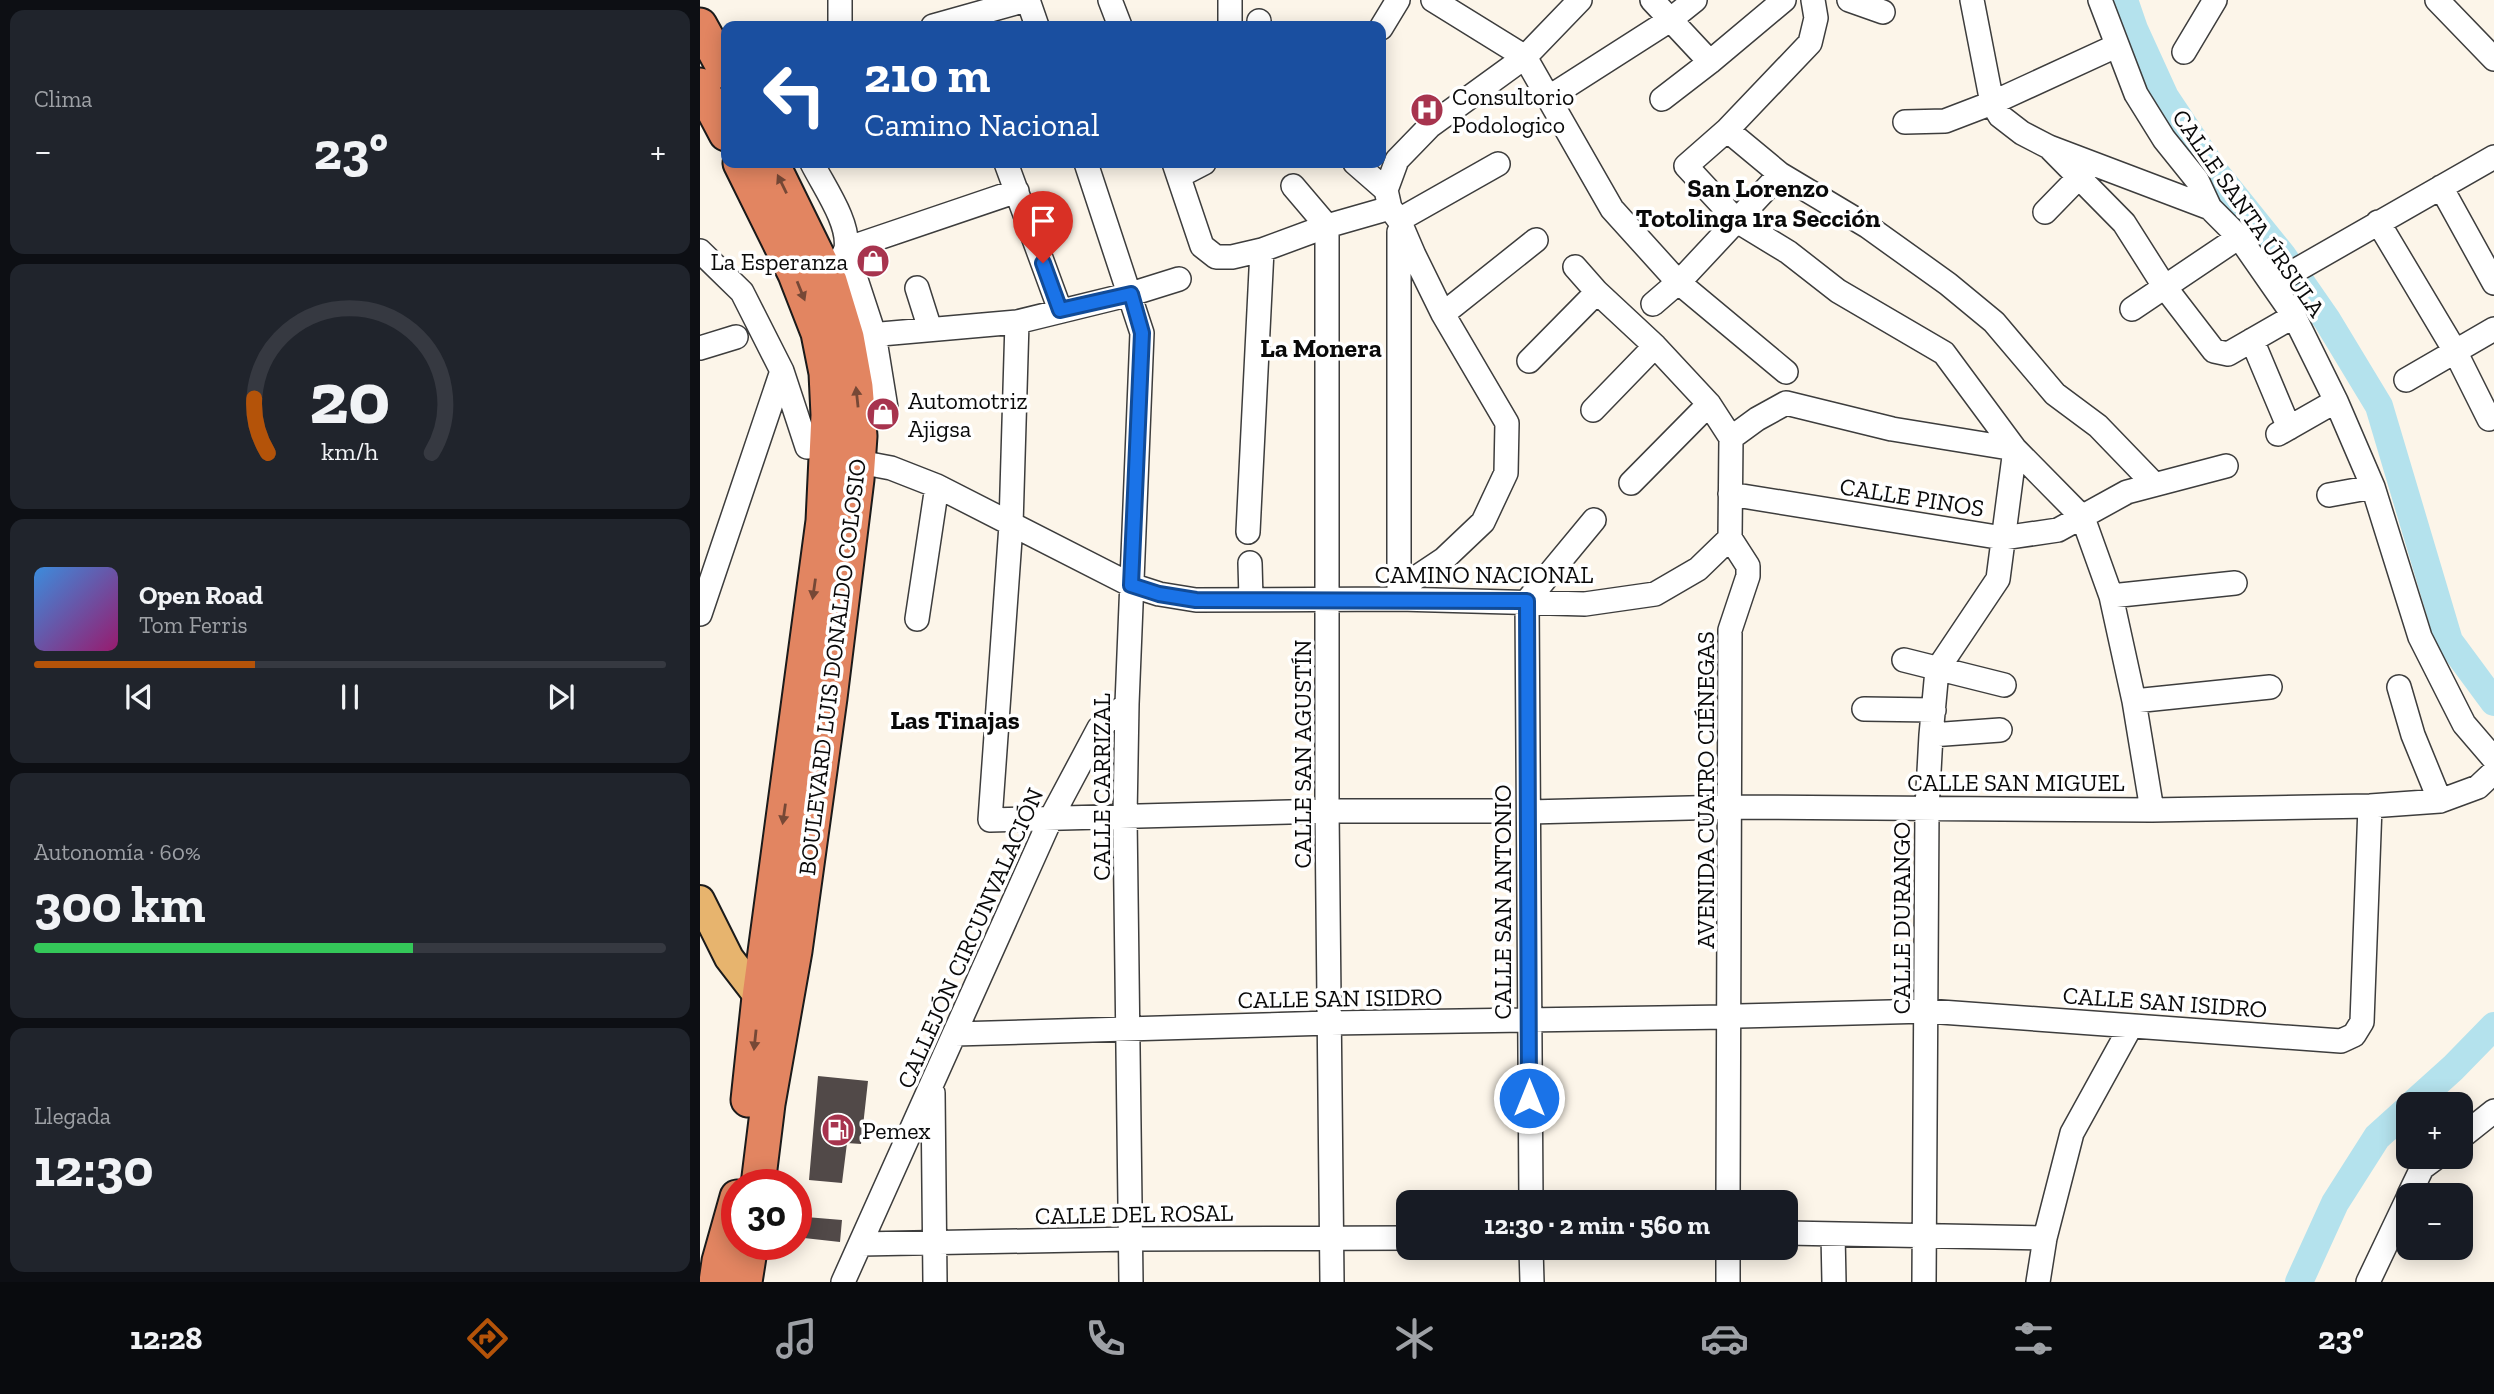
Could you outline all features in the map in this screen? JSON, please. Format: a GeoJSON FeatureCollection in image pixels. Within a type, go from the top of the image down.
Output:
{"type":"FeatureCollection","features":[{"type":"Feature","properties":{"kind":"highway"},"geometry":{"type":"LineString","coordinates":[[700,25],[721,63]]}},
{"type":"Feature","properties":{"kind":"highway"},"geometry":{"type":"LineString","coordinates":[[700,85],[721,125]]}},
{"type":"Feature","properties":{"kind":"highway","name":"BOULEVARD LUIS DONALDO COLOSIO"},"geometry":{"type":"LineString","coordinates":[[741,1169],[759,997],[823,521],[828,415],[826,373],[818,333],[795,274],[742,168]]}},
{"type":"Feature","properties":{"kind":"highway","name":"BOULEVARD LUIS DONALDO COLOSIO"},"geometry":{"type":"LineString","coordinates":[[760,1169],[768,1104],[797,939],[830,698],[860,436],[856,387],[861,335],[830,281],[774,168]]}},
{"type":"Feature","properties":{"kind":"highway"},"geometry":{"type":"LineString","coordinates":[[768,1104],[778,1169]]}},
{"type":"Feature","properties":{"kind":"highway"},"geometry":{"type":"LineString","coordinates":[[721,1254],[719,1261],[745,1267]]}},
{"type":"Feature","properties":{"kind":"main road"},"geometry":{"type":"LineString","coordinates":[[700,900],[729,958],[759,997]]}},
{"type":"Feature","properties":{"kind":"street"},"geometry":{"type":"LineString","coordinates":[[840,0],[840,21]]}},
{"type":"Feature","properties":{"kind":"street"},"geometry":{"type":"LineString","coordinates":[[944,18],[1027,0],[1035,21]]}},
{"type":"Feature","properties":{"kind":"street"},"geometry":{"type":"LineString","coordinates":[[1110,0],[1119,21]]}},
{"type":"Feature","properties":{"kind":"street"},"geometry":{"type":"LineString","coordinates":[[1230,0],[1230,21]]}},
{"type":"Feature","properties":{"kind":"street"},"geometry":{"type":"LineString","coordinates":[[1385,21],[1398,0]]}},
{"type":"Feature","properties":{"kind":"street"},"geometry":{"type":"LineString","coordinates":[[1433,0],[1525,57],[1612,209],[1678,282],[1786,372]]}},
{"type":"Feature","properties":{"kind":"street"},"geometry":{"type":"LineString","coordinates":[[1652,0],[1710,62]]}},
{"type":"Feature","properties":{"kind":"street"},"geometry":{"type":"LineString","coordinates":[[1548,98],[1670,20],[1695,0]]}},
{"type":"Feature","properties":{"kind":"street"},"geometry":{"type":"LineString","coordinates":[[1662,99],[1784,0]]}},
{"type":"Feature","properties":{"kind":"street"},"geometry":{"type":"LineString","coordinates":[[1814,0],[1816,19],[1810,43],[1727,130],[1686,166],[1737,220],[1788,253],[1838,291],[1944,353],[2015,449],[2082,518],[2111,596],[2134,701],[2152,810]]}},
{"type":"Feature","properties":{"kind":"street"},"geometry":{"type":"LineString","coordinates":[[1849,0],[1883,12]]}},
{"type":"Feature","properties":{"kind":"street"},"geometry":{"type":"LineString","coordinates":[[1972,0],[1992,103],[2000,116],[2022,134],[2049,147],[2210,208]]}},
{"type":"Feature","properties":{"kind":"street","name":"CALLE SANTA ÚRSULA"},"geometry":{"type":"LineString","coordinates":[[2100,0],[2136,94],[2164,139],[2197,180],[2210,208],[2239,237],[2288,275],[2294,316],[2336,401],[2373,487],[2420,637],[2464,724],[2494,759]]}},
{"type":"Feature","properties":{"kind":"street"},"geometry":{"type":"LineString","coordinates":[[2184,52],[2215,0]]}},
{"type":"Feature","properties":{"kind":"street"},"geometry":{"type":"LineString","coordinates":[[2437,0],[2494,59]]}},
{"type":"Feature","properties":{"kind":"street"},"geometry":{"type":"LineString","coordinates":[[1399,594],[1392,206],[1397,160],[1430,126],[1525,57],[1576,1]]}},
{"type":"Feature","properties":{"kind":"street"},"geometry":{"type":"LineString","coordinates":[[1905,122],[1945,121],[1992,103],[2116,46]]}},
{"type":"Feature","properties":{"kind":"street"},"geometry":{"type":"LineString","coordinates":[[1727,130],[1780,174],[1867,226],[1958,292],[1994,322],[2054,394],[2098,426],[2154,484]]}},
{"type":"Feature","properties":{"kind":"street"},"geometry":{"type":"LineString","coordinates":[[2049,147],[2124,223],[2164,286],[2214,351],[2228,354],[2294,316]]}},
{"type":"Feature","properties":{"kind":"street"},"geometry":{"type":"LineString","coordinates":[[2288,275],[2494,157]]}},
{"type":"Feature","properties":{"kind":"street"},"geometry":{"type":"LineString","coordinates":[[1177,169],[1202,246],[1216,257],[1232,257],[1262,250],[1392,206],[1498,164]]}},
{"type":"Feature","properties":{"kind":"street"},"geometry":{"type":"LineString","coordinates":[[815,168],[848,237],[846,249],[830,281]]}},
{"type":"Feature","properties":{"kind":"street"},"geometry":{"type":"LineString","coordinates":[[1008,168],[1060,310]]}},
{"type":"Feature","properties":{"kind":"street","name":"CALLE CARRIZAL"},"geometry":{"type":"LineString","coordinates":[[1088,168],[1142,333],[1126,705],[1131,1282]]}},
{"type":"Feature","properties":{"kind":"street"},"geometry":{"type":"LineString","coordinates":[[1360,168],[1392,206],[1443,314],[1507,423],[1506,473],[1483,522],[1444,559],[1399,594]]}},
{"type":"Feature","properties":{"kind":"street"},"geometry":{"type":"LineString","coordinates":[[1653,304],[1678,282],[1780,174]]}},
{"type":"Feature","properties":{"kind":"street"},"geometry":{"type":"LineString","coordinates":[[2045,212],[2080,176]]}},
{"type":"Feature","properties":{"kind":"street"},"geometry":{"type":"LineString","coordinates":[[1293,186],[1327,226]]}},
{"type":"Feature","properties":{"kind":"street"},"geometry":{"type":"LineString","coordinates":[[2441,187],[2494,283]]}},
{"type":"Feature","properties":{"kind":"street"},"geometry":{"type":"LineString","coordinates":[[846,249],[1017,191]]}},
{"type":"Feature","properties":{"kind":"street"},"geometry":{"type":"LineString","coordinates":[[2378,222],[2455,351],[2489,419]]}},
{"type":"Feature","properties":{"kind":"street","name":"CALLE SAN AGUSTÍN"},"geometry":{"type":"LineString","coordinates":[[1327,226],[1327,811],[1332,1282]]}},
{"type":"Feature","properties":{"kind":"street"},"geometry":{"type":"LineString","coordinates":[[2132,309],[2239,237]]}},
{"type":"Feature","properties":{"kind":"street"},"geometry":{"type":"LineString","coordinates":[[1443,314],[1536,240]]}},
{"type":"Feature","properties":{"kind":"street"},"geometry":{"type":"LineString","coordinates":[[846,249],[861,335],[886,408]]}},
{"type":"Feature","properties":{"kind":"street"},"geometry":{"type":"LineString","coordinates":[[1248,532],[1262,250]]}},
{"type":"Feature","properties":{"kind":"street"},"geometry":{"type":"LineString","coordinates":[[700,251],[743,292],[782,371],[807,447]]}},
{"type":"Feature","properties":{"kind":"street"},"geometry":{"type":"LineString","coordinates":[[1576,267],[1597,292],[1655,346],[1710,404],[1731,438],[1730,538]]}},
{"type":"Feature","properties":{"kind":"street"},"geometry":{"type":"LineString","coordinates":[[861,335],[1017,322],[1131,294],[1179,279]]}},
{"type":"Feature","properties":{"kind":"street"},"geometry":{"type":"LineString","coordinates":[[917,288],[930,330]]}},
{"type":"Feature","properties":{"kind":"street"},"geometry":{"type":"LineString","coordinates":[[1529,361],[1597,292]]}},
{"type":"Feature","properties":{"kind":"street"},"geometry":{"type":"LineString","coordinates":[[1017,322],[1011,525],[990,820],[1327,811],[1493,811]]}},
{"type":"Feature","properties":{"kind":"street"},"geometry":{"type":"LineString","coordinates":[[2406,380],[2494,329]]}},
{"type":"Feature","properties":{"kind":"street"},"geometry":{"type":"LineString","coordinates":[[700,348],[736,337]]}},
{"type":"Feature","properties":{"kind":"street"},"geometry":{"type":"LineString","coordinates":[[2258,337],[2283,431],[2336,401]]}},
{"type":"Feature","properties":{"kind":"street"},"geometry":{"type":"LineString","coordinates":[[1593,410],[1655,346]]}},
{"type":"Feature","properties":{"kind":"street"},"geometry":{"type":"LineString","coordinates":[[700,614],[782,371]]}},
{"type":"Feature","properties":{"kind":"street"},"geometry":{"type":"LineString","coordinates":[[1731,438],[1786,403],[1892,429],[2015,449]]}},
{"type":"Feature","properties":{"kind":"street"},"geometry":{"type":"LineString","coordinates":[[1631,483],[1710,404]]}},
{"type":"Feature","properties":{"kind":"street","name":"CALLE DURANGO"},"geometry":{"type":"LineString","coordinates":[[1924,1282],[1927,808],[1937,670],[1998,579],[2015,449]]}},
{"type":"Feature","properties":{"kind":"street","name":"CAMINO NACIONAL"},"geometry":{"type":"LineString","coordinates":[[859,462],[891,468],[937,486],[1131,585],[1159,594],[1196,600],[1329,601],[1399,594],[1585,604],[1655,594],[1698,569],[1730,538]]}},
{"type":"Feature","properties":{"kind":"street","name":"CALLE PINOS"},"geometry":{"type":"LineString","coordinates":[[1730,494],[2003,538],[2058,530],[2127,492],[2226,466]]}},
{"type":"Feature","properties":{"kind":"street"},"geometry":{"type":"LineString","coordinates":[[917,619],[937,486]]}},
{"type":"Feature","properties":{"kind":"street"},"geometry":{"type":"LineString","coordinates":[[2329,495],[2373,487]]}},
{"type":"Feature","properties":{"kind":"street"},"geometry":{"type":"LineString","coordinates":[[1527,601],[1594,520]]}},
{"type":"Feature","properties":{"kind":"street","name":"AVENIDA CUATRO CIÉNEGAS"},"geometry":{"type":"LineString","coordinates":[[1728,1190],[1733,1017],[1729,967],[1730,630],[1748,576],[1748,566],[1730,538]]}},
{"type":"Feature","properties":{"kind":"street"},"geometry":{"type":"LineString","coordinates":[[1250,563],[1251,599]]}},
{"type":"Feature","properties":{"kind":"street"},"geometry":{"type":"LineString","coordinates":[[2111,596],[2235,583]]}},
{"type":"Feature","properties":{"kind":"street","name":"CALLE SAN ANTONIO"},"geometry":{"type":"LineString","coordinates":[[1527,601],[1531,1190]]}},
{"type":"Feature","properties":{"kind":"street"},"geometry":{"type":"LineString","coordinates":[[1904,660],[2004,685]]}},
{"type":"Feature","properties":{"kind":"street"},"geometry":{"type":"LineString","coordinates":[[2134,701],[2270,687]]}},
{"type":"Feature","properties":{"kind":"street"},"geometry":{"type":"LineString","coordinates":[[2399,687],[2413,735],[2440,801]]}},
{"type":"Feature","properties":{"kind":"street","name":"CALLEJÓN CIRCUNVALACIÓN"},"geometry":{"type":"LineString","coordinates":[[843,1282],[1051,818],[1099,728],[1126,705]]}},
{"type":"Feature","properties":{"kind":"street"},"geometry":{"type":"LineString","coordinates":[[1864,709],[1934,710]]}},
{"type":"Feature","properties":{"kind":"street"},"geometry":{"type":"LineString","coordinates":[[1931,735],[2000,730]]}},
{"type":"Feature","properties":{"kind":"street","name":"CALLE SAN MIGUEL"},"geometry":{"type":"LineString","coordinates":[[1529,812],[1729,807],[2152,810],[2370,806],[2440,801],[2478,787],[2494,772]]}},
{"type":"Feature","properties":{"kind":"street","name":"CALLE SAN ISIDRO"},"geometry":{"type":"LineString","coordinates":[[955,1034],[1927,1011],[2341,1041],[2354,1035],[2362,1022],[2370,806]]}},
{"type":"Feature","properties":{"kind":"street"},"geometry":{"type":"LineString","coordinates":[[2038,1282],[2045,1238],[2072,1133],[2131,1026]]}},
{"type":"Feature","properties":{"kind":"street"},"geometry":{"type":"LineString","coordinates":[[932,1086],[935,1282]]}},
{"type":"Feature","properties":{"kind":"street"},"geometry":{"type":"LineString","coordinates":[[2473,1128],[2494,1111]]}},
{"type":"Feature","properties":{"kind":"street"},"geometry":{"type":"LineString","coordinates":[[2368,1282],[2396,1224]]}},
{"type":"Feature","properties":{"kind":"street"},"geometry":{"type":"LineString","coordinates":[[1798,1233],[2045,1238]]}},
{"type":"Feature","properties":{"kind":"street"},"geometry":{"type":"LineString","coordinates":[[1833,1234],[1834,1282]]}},
{"type":"Feature","properties":{"kind":"street","name":"CALLE DEL ROSAL"},"geometry":{"type":"LineString","coordinates":[[860,1244],[1396,1238]]}},
{"type":"Feature","properties":{"kind":"street"},"geometry":{"type":"LineString","coordinates":[[1531,1260],[1532,1282]]}},
{"type":"Feature","properties":{"kind":"street"},"geometry":{"type":"LineString","coordinates":[[1728,1260],[1728,1282]]}},
{"type":"Feature","properties":{"kind":"building"},"geometry":{"type":"Polygon","coordinates":[[[818,1076],[868,1081],[861,1144],[847,1143],[842,1183],[812,1180],[810,1169],[818,1076]]]}},
{"type":"Feature","properties":{"kind":"building"},"geometry":{"type":"Polygon","coordinates":[[[812,1218],[842,1220],[840,1242],[812,1239],[812,1218]]]}},
{"type":"Feature","properties":{"kind":"waterway"},"geometry":{"type":"LineString","coordinates":[[2124,0],[2165,97],[2215,172],[2282,255],[2327,320],[2379,406],[2449,641],[2494,702]]}},
{"type":"Feature","properties":{"kind":"waterway"},"geometry":{"type":"LineString","coordinates":[[2426,1092],[2494,1026]]}},
{"type":"Feature","properties":{"kind":"waterway"},"geometry":{"type":"LineString","coordinates":[[2299,1282],[2335,1203],[2377,1137],[2396,1120]]}},
{"type":"Feature","properties":{"kind":"place","name":"Consultorio Podologico"},"geometry":{"type":"Point","coordinates":[1427,110]}},
{"type":"Feature","properties":{"kind":"place","name":"La Esperanza"},"geometry":{"type":"Point","coordinates":[873,261]}},
{"type":"Feature","properties":{"kind":"place","name":"Automotriz Ajigsa"},"geometry":{"type":"Point","coordinates":[883,414]}},
{"type":"Feature","properties":{"kind":"place","name":"Pemex"},"geometry":{"type":"Point","coordinates":[838,1130]}},
{"type":"Feature","properties":{"kind":"district","name":"San Lorenzo Totolinga 1ra Sección"},"geometry":{"type":"Point","coordinates":[1758,203]}},
{"type":"Feature","properties":{"kind":"district","name":"La Monera"},"geometry":{"type":"Point","coordinates":[1321,348]}},
{"type":"Feature","properties":{"kind":"district","name":"Las Tinajas"},"geometry":{"type":"Point","coordinates":[955,720]}},
{"type":"Feature","properties":{"kind":"route"},"geometry":{"type":"LineString","coordinates":[[1043,263],[1060,310],[1131,294],[1142,333],[1131,585],[1159,594],[1196,600],[1527,601],[1529,1098]]}}]}
